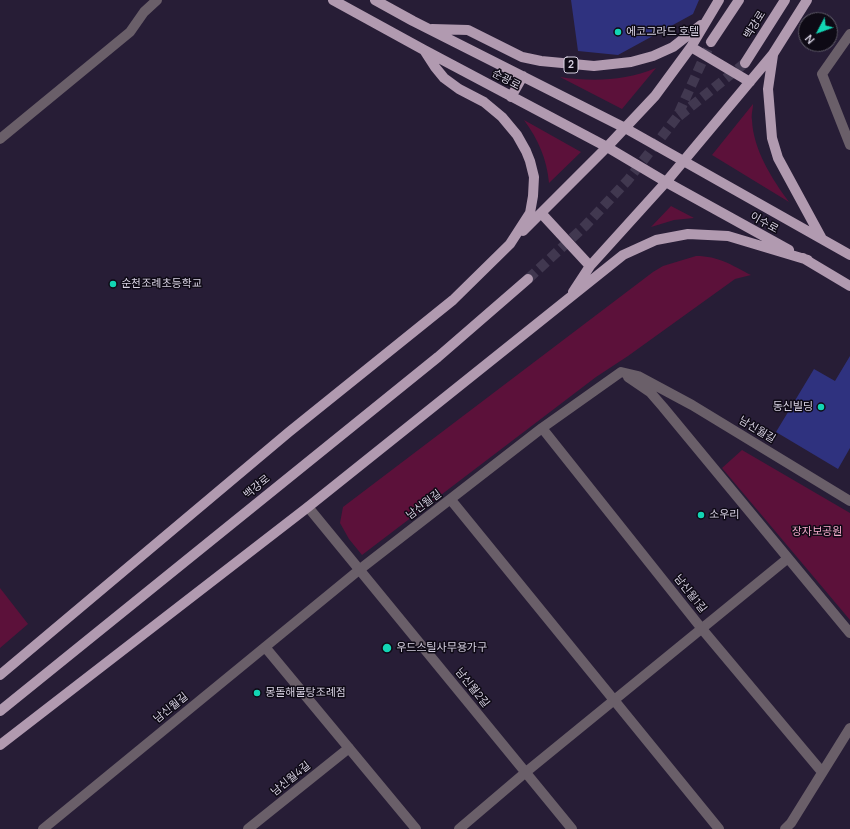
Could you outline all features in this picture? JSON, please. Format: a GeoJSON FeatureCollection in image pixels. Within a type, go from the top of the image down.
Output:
{"type":"FeatureCollection","features":[{"type":"Feature","properties":{"kind":"main road","name":"순광로"},"geometry":{"type":"LineString","coordinates":[[333,0],[607,147],[666,182]]}},
{"type":"Feature","properties":{"kind":"main road","name":"순광로"},"geometry":{"type":"LineString","coordinates":[[375,0],[429,29],[625,128],[685,161]]}},
{"type":"Feature","properties":{"kind":"main road","name":"2"},"geometry":{"type":"LineString","coordinates":[[625,128],[655,96],[692,47],[706,20],[719,0]]}},
{"type":"Feature","properties":{"kind":"main road"},"geometry":{"type":"LineString","coordinates":[[711,42],[739,0]]}},
{"type":"Feature","properties":{"kind":"main road","name":"백강로"},"geometry":{"type":"LineString","coordinates":[[744,63],[785,0]]}},
{"type":"Feature","properties":{"kind":"main road"},"geometry":{"type":"LineString","coordinates":[[567,300],[590,266],[685,161],[773,54],[807,0]]}},
{"type":"Feature","properties":{"kind":"main road","name":"2"},"geometry":{"type":"LineString","coordinates":[[429,29],[468,30],[522,57],[557,63],[594,66],[631,62],[653,56],[673,47],[691,34],[706,20]]}},
{"type":"Feature","properties":{"kind":"main road"},"geometry":{"type":"LineString","coordinates":[[692,47],[750,82]]}},
{"type":"Feature","properties":{"kind":"main road"},"geometry":{"type":"LineString","coordinates":[[424,50],[444,78],[459,89],[484,102],[502,117],[517,135],[530,160],[534,177],[530,212],[510,244]]}},
{"type":"Feature","properties":{"kind":"main road"},"geometry":{"type":"LineString","coordinates":[[773,54],[768,89],[771,135],[778,158],[822,239]]}},
{"type":"Feature","properties":{"kind":"main road"},"geometry":{"type":"LineString","coordinates":[[512,97],[523,76]]}},
{"type":"Feature","properties":{"kind":"main road"},"geometry":{"type":"LineString","coordinates":[[0,675],[289,432],[453,300],[625,128]]}},
{"type":"Feature","properties":{"kind":"main road","name":"이수로"},"geometry":{"type":"LineString","coordinates":[[685,161],[850,255]]}},
{"type":"Feature","properties":{"kind":"main road","name":"이수로"},"geometry":{"type":"LineString","coordinates":[[666,182],[808,260],[850,286]]}},
{"type":"Feature","properties":{"kind":"main road"},"geometry":{"type":"LineString","coordinates":[[541,213],[590,266]]}},
{"type":"Feature","properties":{"kind":"main road"},"geometry":{"type":"LineString","coordinates":[[0,745],[308,507],[623,255],[656,240],[688,234],[728,236],[808,260]]}},
{"type":"Feature","properties":{"kind":"main road","name":"백강로"},"geometry":{"type":"LineString","coordinates":[[0,711],[438,357],[528,279]]}},
{"type":"Feature","properties":{"kind":"street"},"geometry":{"type":"LineString","coordinates":[[0,139],[130,32],[144,12],[156,0]]}},
{"type":"Feature","properties":{"kind":"street"},"geometry":{"type":"LineString","coordinates":[[850,34],[822,74],[850,145]]}},
{"type":"Feature","properties":{"kind":"street"},"geometry":{"type":"LineString","coordinates":[[621,372],[650,392],[787,559],[850,633]]}},
{"type":"Feature","properties":{"kind":"street","name":"남신월길"},"geometry":{"type":"LineString","coordinates":[[43,829],[359,570],[542,428],[621,372],[638,376],[692,405],[850,501]]}},
{"type":"Feature","properties":{"kind":"street","name":"남신월1길"},"geometry":{"type":"LineString","coordinates":[[542,428],[702,629],[822,772]]}},
{"type":"Feature","properties":{"kind":"street"},"geometry":{"type":"LineString","coordinates":[[451,500],[719,829]]}},
{"type":"Feature","properties":{"kind":"street","name":"남신월2길"},"geometry":{"type":"LineString","coordinates":[[308,507],[572,829]]}},
{"type":"Feature","properties":{"kind":"street"},"geometry":{"type":"LineString","coordinates":[[459,829],[526,772],[787,559]]}},
{"type":"Feature","properties":{"kind":"street"},"geometry":{"type":"LineString","coordinates":[[265,647],[416,829]]}},
{"type":"Feature","properties":{"kind":"street"},"geometry":{"type":"LineString","coordinates":[[785,829],[791,823],[850,728]]}},
{"type":"Feature","properties":{"kind":"street","name":"남신월4길"},"geometry":{"type":"LineString","coordinates":[[248,829],[349,748]]}},
{"type":"Feature","properties":{"kind":"green space"},"geometry":{"type":"Polygon","coordinates":[[[656,68],[622,109],[560,77],[584,80],[620,78],[632,76],[656,68]]]}},
{"type":"Feature","properties":{"kind":"green space"},"geometry":{"type":"Polygon","coordinates":[[[753,104],[753,131],[760,153],[770,174],[789,202],[712,155],[753,104]]]}},
{"type":"Feature","properties":{"kind":"green space"},"geometry":{"type":"Polygon","coordinates":[[[524,120],[581,152],[549,183],[541,150],[534,134],[524,120]]]}},
{"type":"Feature","properties":{"kind":"green space"},"geometry":{"type":"Polygon","coordinates":[[[671,206],[694,218],[674,220],[651,227],[671,206]]]}},
{"type":"Feature","properties":{"kind":"green space"},"geometry":{"type":"Polygon","coordinates":[[[696,256],[718,259],[751,275],[735,279],[628,356],[596,377],[362,555],[349,539],[340,523],[343,507],[653,272],[663,266],[696,256]]]}},
{"type":"Feature","properties":{"kind":"green space","name":"장자보공원"},"geometry":{"type":"Polygon","coordinates":[[[742,450],[850,513],[850,620],[722,468],[742,450]]]}},
{"type":"Feature","properties":{"kind":"green space"},"geometry":{"type":"Polygon","coordinates":[[[0,588],[28,624],[0,648],[0,588]]]}},
{"type":"Feature","properties":{"kind":"building","name":"에코그라드 호텔"},"geometry":{"type":"Polygon","coordinates":[[[571,0],[699,0],[693,14],[618,55],[578,51],[571,0]]]}},
{"type":"Feature","properties":{"kind":"building","name":"동신빌딩"},"geometry":{"type":"Polygon","coordinates":[[[850,356],[850,448],[838,469],[776,432],[814,369],[835,381],[850,356]]]}},
{"type":"Feature","properties":{"kind":"tunnel"},"geometry":{"type":"LineString","coordinates":[[528,279],[585,226],[628,180],[677,117],[711,42]]}},
{"type":"Feature","properties":{"kind":"tunnel"},"geometry":{"type":"LineString","coordinates":[[679,116],[745,63]]}},
{"type":"Feature","properties":{"kind":"place","name":"에코그라드 호텔"},"geometry":{"type":"Point","coordinates":[618,32]}},
{"type":"Feature","properties":{"kind":"place","name":"순천조례초등학교"},"geometry":{"type":"Point","coordinates":[113,284]}},
{"type":"Feature","properties":{"kind":"place","name":"동신빌딩"},"geometry":{"type":"Point","coordinates":[821,407]}},
{"type":"Feature","properties":{"kind":"place","name":"소우리"},"geometry":{"type":"Point","coordinates":[701,515]}},
{"type":"Feature","properties":{"kind":"place","name":"우드스틸사무용가구"},"geometry":{"type":"Point","coordinates":[387,648]}},
{"type":"Feature","properties":{"kind":"place","name":"몽돌해물탕조례점"},"geometry":{"type":"Point","coordinates":[257,693]}}]}
